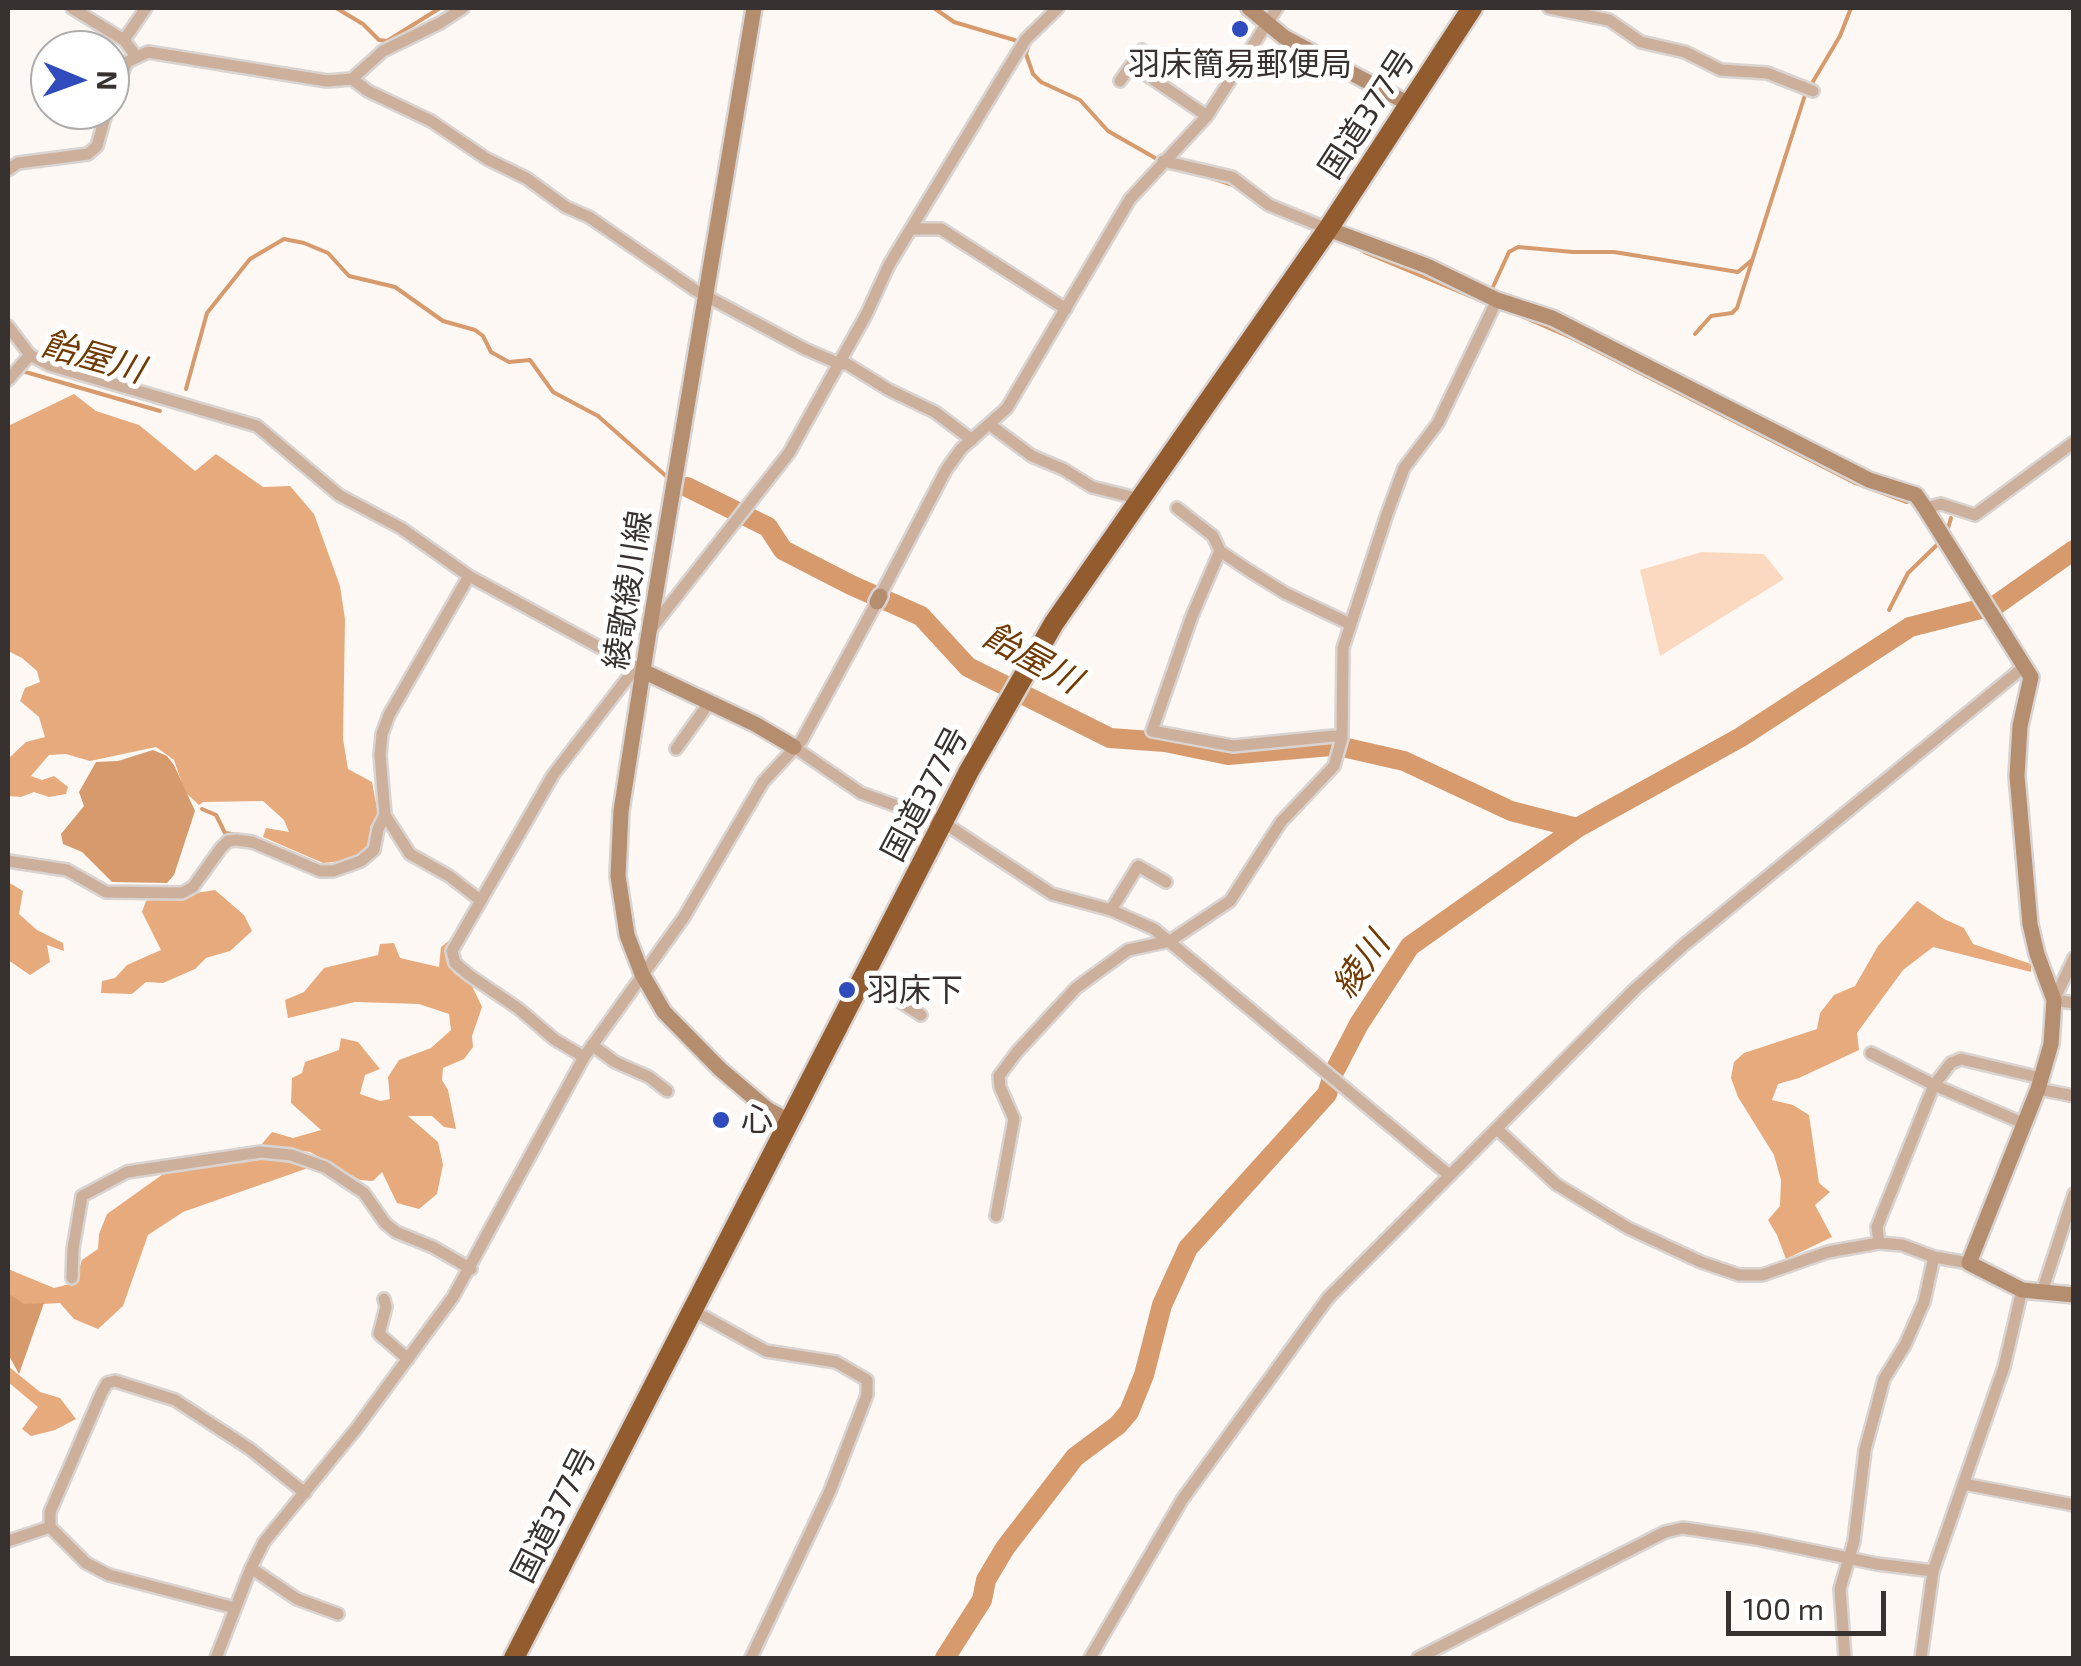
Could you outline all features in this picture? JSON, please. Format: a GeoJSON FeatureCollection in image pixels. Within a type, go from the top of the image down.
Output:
{"type":"FeatureCollection","features":[{"type":"Feature","properties":{"kind":"highway","name":"国道377号"},"geometry":{"type":"LineString","coordinates":[[514,1658],[969,771],[1054,623],[1328,229],[1465,10]]}},
{"type":"Feature","properties":{"kind":"street"},"geometry":{"type":"LineString","coordinates":[[72,8],[108,30]]}},
{"type":"Feature","properties":{"kind":"street"},"geometry":{"type":"LineString","coordinates":[[130,31],[146,8]]}},
{"type":"Feature","properties":{"kind":"street"},"geometry":{"type":"LineString","coordinates":[[130,63],[148,52],[327,81],[352,79],[383,51],[464,8]]}},
{"type":"Feature","properties":{"kind":"street","name":"綾歌綾川線"},"geometry":{"type":"LineString","coordinates":[[754,8],[640,669],[621,811],[618,876],[627,935],[642,974],[664,1012],[767,1109],[789,1120]]}},
{"type":"Feature","properties":{"kind":"street"},"geometry":{"type":"LineString","coordinates":[[648,632],[788,453],[840,364],[889,265],[1026,39],[1058,8]]}},
{"type":"Feature","properties":{"kind":"street"},"geometry":{"type":"LineString","coordinates":[[1249,8],[1272,14],[1284,37],[1408,104]]}},
{"type":"Feature","properties":{"kind":"street"},"geometry":{"type":"LineString","coordinates":[[1549,8],[1608,20],[1641,42],[1685,52],[1722,70],[1767,73],[1810,90]]}},
{"type":"Feature","properties":{"kind":"street"},"geometry":{"type":"LineString","coordinates":[[216,1658],[264,1542],[408,1359],[471,1268],[584,1057],[684,917],[763,782],[794,748],[879,599],[946,470],[1021,388],[1130,199],[1207,116],[1272,14]]}},
{"type":"Feature","properties":{"kind":"street"},"geometry":{"type":"LineString","coordinates":[[130,48],[136,56]]}},
{"type":"Feature","properties":{"kind":"street"},"geometry":{"type":"LineString","coordinates":[[1120,81],[1142,50]]}},
{"type":"Feature","properties":{"kind":"street"},"geometry":{"type":"LineString","coordinates":[[1132,64],[1207,116]]}},
{"type":"Feature","properties":{"kind":"street"},"geometry":{"type":"LineString","coordinates":[[352,79],[526,178],[706,295],[805,349],[847,364],[935,412],[972,440]]}},
{"type":"Feature","properties":{"kind":"street"},"geometry":{"type":"LineString","coordinates":[[9,167],[94,150],[101,130]]}},
{"type":"Feature","properties":{"kind":"street"},"geometry":{"type":"LineString","coordinates":[[1163,161],[1232,177],[1270,206],[1428,266],[1494,304],[1552,318],[1869,480],[1916,495],[2030,677],[2020,726],[2018,776],[2037,954],[2054,1000]]}},
{"type":"Feature","properties":{"kind":"street"},"geometry":{"type":"LineString","coordinates":[[913,230],[941,229],[1066,309]]}},
{"type":"Feature","properties":{"kind":"street"},"geometry":{"type":"LineString","coordinates":[[996,1216],[1014,1119],[999,1076],[1076,988],[1128,950],[1170,941],[1230,901],[1280,822],[1334,766],[1342,738],[1343,648],[1404,468],[1438,423],[1494,304]]}},
{"type":"Feature","properties":{"kind":"street"},"geometry":{"type":"LineString","coordinates":[[8,326],[26,359],[257,426],[339,495],[401,528],[469,576],[640,669],[755,724],[861,794],[944,823],[1052,894],[1111,910],[1154,929],[1445,1170]]}},
{"type":"Feature","properties":{"kind":"street"},"geometry":{"type":"LineString","coordinates":[[10,377],[26,359]]}},
{"type":"Feature","properties":{"kind":"street"},"geometry":{"type":"LineString","coordinates":[[990,425],[1032,456],[1092,487],[1140,499]]}},
{"type":"Feature","properties":{"kind":"street"},"geometry":{"type":"LineString","coordinates":[[1927,512],[1942,504],[1976,515],[2074,442]]}},
{"type":"Feature","properties":{"kind":"street"},"geometry":{"type":"LineString","coordinates":[[1177,508],[1213,536],[1220,551],[1285,593],[1350,624]]}},
{"type":"Feature","properties":{"kind":"street"},"geometry":{"type":"LineString","coordinates":[[1220,551],[1192,616],[1152,732],[1233,746],[1342,738]]}},
{"type":"Feature","properties":{"kind":"street"},"geometry":{"type":"LineString","coordinates":[[469,576],[382,734],[380,755],[385,816],[410,854],[449,876],[480,900]]}},
{"type":"Feature","properties":{"kind":"street"},"geometry":{"type":"LineString","coordinates":[[1090,1658],[1182,1500],[1328,1298],[1445,1170],[1497,1129],[1636,988],[1684,945],[2022,660]]}},
{"type":"Feature","properties":{"kind":"street"},"geometry":{"type":"LineString","coordinates":[[584,1057],[554,1039],[455,963],[452,951],[553,775],[640,669]]}},
{"type":"Feature","properties":{"kind":"street"},"geometry":{"type":"LineString","coordinates":[[676,749],[709,704]]}},
{"type":"Feature","properties":{"kind":"street"},"geometry":{"type":"LineString","coordinates":[[8,861],[67,870],[106,892],[182,893],[193,888],[221,848],[236,840],[252,842],[320,871],[333,871],[361,861],[374,850],[385,816]]}},
{"type":"Feature","properties":{"kind":"street"},"geometry":{"type":"LineString","coordinates":[[1111,910],[1138,866],[1166,882]]}},
{"type":"Feature","properties":{"kind":"street"},"geometry":{"type":"LineString","coordinates":[[1968,1263],[2025,1124],[2051,1044],[2054,1000],[2074,958]]}},
{"type":"Feature","properties":{"kind":"street"},"geometry":{"type":"LineString","coordinates":[[862,978],[921,1015]]}},
{"type":"Feature","properties":{"kind":"street"},"geometry":{"type":"LineString","coordinates":[[2054,1000],[2074,1003]]}},
{"type":"Feature","properties":{"kind":"street"},"geometry":{"type":"LineString","coordinates":[[592,1045],[615,1062],[650,1077],[667,1091]]}},
{"type":"Feature","properties":{"kind":"street"},"geometry":{"type":"LineString","coordinates":[[1871,1053],[2025,1124]]}},
{"type":"Feature","properties":{"kind":"street"},"geometry":{"type":"LineString","coordinates":[[1879,1243],[1877,1228],[1934,1085],[1951,1063],[1961,1059],[2074,1096]]}},
{"type":"Feature","properties":{"kind":"street"},"geometry":{"type":"LineString","coordinates":[[1497,1129],[1556,1184],[1628,1228],[1739,1274],[1762,1276],[1828,1252],[1879,1243],[1902,1245],[1934,1257],[1968,1263],[2022,1290],[2074,1295]]}},
{"type":"Feature","properties":{"kind":"street"},"geometry":{"type":"LineString","coordinates":[[72,1278],[82,1196],[127,1172],[261,1152],[291,1154],[325,1166],[364,1193],[396,1232],[471,1268]]}},
{"type":"Feature","properties":{"kind":"street"},"geometry":{"type":"LineString","coordinates":[[2042,1292],[2074,1194]]}},
{"type":"Feature","properties":{"kind":"street"},"geometry":{"type":"LineString","coordinates":[[1845,1658],[1840,1588],[1854,1540],[1865,1450],[1884,1379],[1924,1302],[1934,1257]]}},
{"type":"Feature","properties":{"kind":"street"},"geometry":{"type":"LineString","coordinates":[[1921,1658],[1933,1571],[2004,1367],[2022,1290]]}},
{"type":"Feature","properties":{"kind":"street"},"geometry":{"type":"LineString","coordinates":[[384,1299],[386,1307],[379,1334],[408,1359]]}},
{"type":"Feature","properties":{"kind":"street"},"geometry":{"type":"LineString","coordinates":[[692,1310],[766,1351],[836,1362],[867,1380],[867,1395],[830,1491],[752,1658]]}},
{"type":"Feature","properties":{"kind":"street"},"geometry":{"type":"LineString","coordinates":[[235,1608],[109,1575],[86,1563],[50,1526],[50,1512],[107,1383],[115,1381],[174,1400],[250,1450],[305,1493]]}},
{"type":"Feature","properties":{"kind":"street"},"geometry":{"type":"LineString","coordinates":[[1964,1484],[2074,1505]]}},
{"type":"Feature","properties":{"kind":"street"},"geometry":{"type":"LineString","coordinates":[[8,1540],[50,1526]]}},
{"type":"Feature","properties":{"kind":"street"},"geometry":{"type":"LineString","coordinates":[[1418,1658],[1665,1532],[1683,1528],[1933,1571]]}},
{"type":"Feature","properties":{"kind":"street"},"geometry":{"type":"LineString","coordinates":[[251,1568],[297,1599],[338,1614]]}},
{"type":"Feature","properties":{"kind":"shaded area"},"geometry":{"type":"Polygon","coordinates":[[[74,394],[96,411],[139,425],[195,471],[216,454],[263,487],[290,486],[314,514],[340,586],[345,619],[343,739],[348,769],[372,782],[378,814],[370,827],[373,832],[369,844],[358,855],[323,863],[263,837],[266,828],[289,832],[284,820],[263,801],[199,805],[185,792],[174,760],[156,747],[90,761],[66,754],[49,755],[31,776],[42,780],[54,776],[68,787],[66,794],[49,797],[34,792],[8,796],[9,758],[26,742],[45,737],[39,717],[20,701],[25,688],[40,682],[37,671],[8,651],[8,426],[74,394]]]}},
{"type":"Feature","properties":{"kind":"shaded area"},"geometry":{"type":"Polygon","coordinates":[[[1702,552],[1764,554],[1784,579],[1660,656],[1640,570],[1702,552]]]}},
{"type":"Feature","properties":{"kind":"shaded area"},"geometry":{"type":"Polygon","coordinates":[[[153,750],[167,756],[174,765],[195,811],[174,875],[167,883],[112,882],[82,852],[63,844],[61,834],[84,806],[79,792],[96,762],[118,761],[153,750]]]}},
{"type":"Feature","properties":{"kind":"shaded area"},"geometry":{"type":"Polygon","coordinates":[[[8,882],[23,891],[19,914],[37,930],[63,943],[64,951],[47,945],[50,962],[30,975],[8,960],[8,882]]]}},
{"type":"Feature","properties":{"kind":"shaded area"},"geometry":{"type":"Polygon","coordinates":[[[215,890],[244,915],[252,931],[230,951],[206,958],[195,969],[163,983],[146,982],[132,994],[101,993],[102,981],[115,978],[127,965],[161,950],[142,912],[146,901],[215,890]]]}},
{"type":"Feature","properties":{"kind":"shaded area"},"geometry":{"type":"Polygon","coordinates":[[[1917,901],[1964,928],[1973,944],[2031,964],[2031,972],[1933,947],[1903,970],[1857,1033],[1859,1050],[1778,1084],[1772,1100],[1793,1105],[1809,1115],[1819,1183],[1830,1192],[1815,1205],[1832,1237],[1786,1259],[1768,1220],[1780,1206],[1781,1180],[1774,1155],[1738,1097],[1731,1078],[1734,1062],[1744,1053],[1817,1029],[1820,1013],[1834,995],[1855,986],[1878,946],[1917,901]]]}},
{"type":"Feature","properties":{"kind":"shaded area"},"geometry":{"type":"Polygon","coordinates":[[[450,940],[446,954],[454,973],[472,986],[482,1007],[472,1036],[473,1047],[464,1059],[443,1068],[442,1080],[448,1090],[456,1129],[444,1127],[432,1116],[408,1116],[438,1142],[443,1165],[437,1194],[419,1209],[397,1203],[382,1172],[373,1181],[360,1180],[310,1152],[261,1145],[272,1132],[293,1138],[321,1130],[291,1103],[292,1078],[302,1073],[305,1062],[339,1050],[341,1038],[358,1042],[380,1069],[365,1075],[360,1094],[380,1101],[390,1099],[388,1077],[399,1060],[431,1048],[451,1030],[449,1014],[419,1004],[355,1002],[288,1018],[285,1000],[304,992],[324,968],[378,955],[380,944],[394,943],[400,958],[439,967],[441,947],[450,940]]]}},
{"type":"Feature","properties":{"kind":"shaded area"},"geometry":{"type":"Polygon","coordinates":[[[268,1157],[308,1168],[183,1212],[148,1235],[123,1306],[98,1329],[74,1319],[60,1303],[24,1305],[8,1293],[8,1269],[54,1288],[74,1283],[82,1260],[98,1249],[107,1214],[166,1172],[268,1157]]]}},
{"type":"Feature","properties":{"kind":"shaded area"},"geometry":{"type":"Polygon","coordinates":[[[8,1293],[24,1304],[44,1303],[19,1374],[8,1354],[8,1293]]]}},
{"type":"Feature","properties":{"kind":"shaded area"},"geometry":{"type":"Polygon","coordinates":[[[8,1366],[40,1392],[60,1398],[76,1419],[31,1436],[22,1429],[38,1407],[8,1382],[8,1366]]]}},
{"type":"Feature","properties":{"kind":"waterway"},"geometry":{"type":"LineString","coordinates":[[336,8],[363,24],[379,40],[387,41],[440,8]]}},
{"type":"Feature","properties":{"kind":"waterway"},"geometry":{"type":"LineString","coordinates":[[934,8],[954,22],[1021,42]]}},
{"type":"Feature","properties":{"kind":"waterway"},"geometry":{"type":"LineString","coordinates":[[1695,334],[1711,316],[1732,313],[1737,308],[1805,95],[1840,36],[1851,8]]}},
{"type":"Feature","properties":{"kind":"waterway"},"geometry":{"type":"LineString","coordinates":[[1028,47],[1026,54],[1033,74],[1041,82],[1080,100],[1108,131],[1157,159]]}},
{"type":"Feature","properties":{"kind":"waterway"},"geometry":{"type":"LineString","coordinates":[[529,173],[553,191]]}},
{"type":"Feature","properties":{"kind":"waterway"},"geometry":{"type":"LineString","coordinates":[[1205,176],[1233,185],[1262,206]]}},
{"type":"Feature","properties":{"kind":"waterway","name":"飴屋川"},"geometry":{"type":"LineString","coordinates":[[186,389],[207,313],[250,259],[284,239],[328,253],[349,276],[395,287],[443,321],[475,330],[491,352],[509,362],[530,360],[553,392],[598,416],[666,476]]}},
{"type":"Feature","properties":{"kind":"waterway"},"geometry":{"type":"LineString","coordinates":[[1492,289],[1509,252],[1518,247],[1614,252],[1738,272],[1752,260]]}},
{"type":"Feature","properties":{"kind":"waterway"},"geometry":{"type":"LineString","coordinates":[[1364,252],[1489,304]]}},
{"type":"Feature","properties":{"kind":"waterway"},"geometry":{"type":"LineString","coordinates":[[1512,312],[1572,338],[1853,482],[1907,502]]}},
{"type":"Feature","properties":{"kind":"waterway","name":"飴屋川"},"geometry":{"type":"LineString","coordinates":[[22,371],[160,411]]}},
{"type":"Feature","properties":{"kind":"waterway","name":"飴屋川"},"geometry":{"type":"LineString","coordinates":[[687,487],[768,527],[783,550],[921,616],[968,667],[1110,738],[1165,742],[1228,755],[1331,746]]}},
{"type":"Feature","properties":{"kind":"waterway"},"geometry":{"type":"LineString","coordinates":[[1946,535],[1951,518]]}},
{"type":"Feature","properties":{"kind":"waterway"},"geometry":{"type":"LineString","coordinates":[[1889,610],[1908,573],[1940,542]]}},
{"type":"Feature","properties":{"kind":"waterway","name":"綾川"},"geometry":{"type":"LineString","coordinates":[[945,1658],[982,1600],[986,1580],[1005,1548],[1075,1457],[1129,1412],[1144,1375],[1162,1305],[1188,1248],[1327,1094],[1359,1024],[1410,946],[1577,828],[1741,737],[1910,627],[1996,605],[2074,550]]}},
{"type":"Feature","properties":{"kind":"waterway","name":"飴屋川"},"geometry":{"type":"LineString","coordinates":[[1347,748],[1404,761],[1511,811],[1577,828]]}},
{"type":"Feature","properties":{"kind":"waterway"},"geometry":{"type":"LineString","coordinates":[[202,809],[216,815],[225,833],[255,837]]}},
{"type":"Feature","properties":{"kind":"place","name":"羽床簡易郵便局"},"geometry":{"type":"Point","coordinates":[1240,29]}},
{"type":"Feature","properties":{"kind":"place","name":"羽床下"},"geometry":{"type":"Point","coordinates":[847,990]}},
{"type":"Feature","properties":{"kind":"place","name":"心"},"geometry":{"type":"Point","coordinates":[721,1120]}}]}
